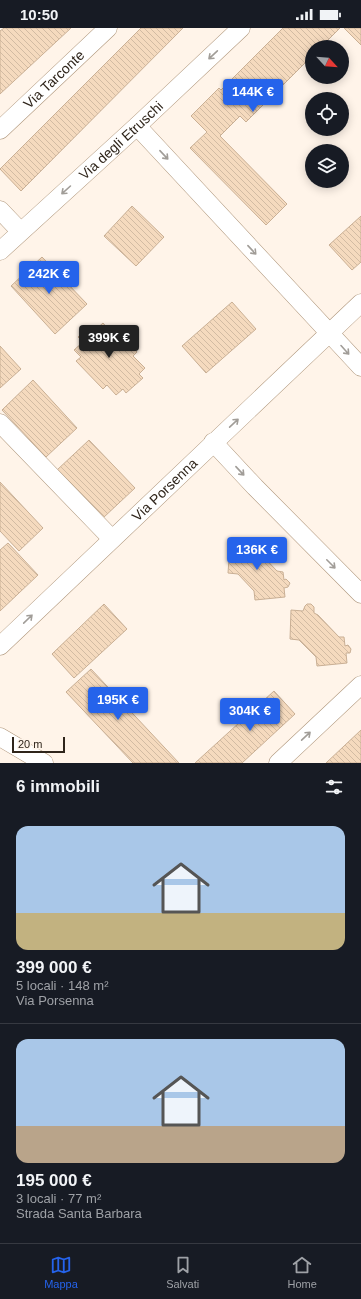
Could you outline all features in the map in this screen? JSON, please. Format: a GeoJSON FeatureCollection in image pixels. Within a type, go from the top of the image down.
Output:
{"type":"FeatureCollection","features":[{"type":"Feature","properties":{"kind":"street","name":"Via Tarconte"},"geometry":{"type":"LineString","coordinates":[[0,130],[108,28]]}},
{"type":"Feature","properties":{"kind":"street","name":"Via degli Etruschi"},"geometry":{"type":"LineString","coordinates":[[0,251],[20,231],[137,126],[241,28]]}},
{"type":"Feature","properties":{"kind":"street"},"geometry":{"type":"LineString","coordinates":[[137,126],[361,368]]}},
{"type":"Feature","properties":{"kind":"street"},"geometry":{"type":"LineString","coordinates":[[0,210],[20,231]]}},
{"type":"Feature","properties":{"kind":"street","name":"Via Porsenna"},"geometry":{"type":"LineString","coordinates":[[0,646],[361,303]]}},
{"type":"Feature","properties":{"kind":"street"},"geometry":{"type":"LineString","coordinates":[[0,423],[112,540]]}},
{"type":"Feature","properties":{"kind":"street"},"geometry":{"type":"LineString","coordinates":[[213,442],[255,487],[361,594]]}},
{"type":"Feature","properties":{"kind":"street"},"geometry":{"type":"LineString","coordinates":[[278,763],[361,685]]}},
{"type":"Feature","properties":{"kind":"street"},"geometry":{"type":"LineString","coordinates":[[0,737],[44,763]]}},
{"type":"Feature","properties":{"kind":"building"},"geometry":{"type":"Polygon","coordinates":[[[4,28],[71,28],[0,94],[0,31],[4,28]]]}},
{"type":"Feature","properties":{"kind":"building"},"geometry":{"type":"Polygon","coordinates":[[[141,28],[183,28],[21,191],[0,169],[141,28]]]}},
{"type":"Feature","properties":{"kind":"building"},"geometry":{"type":"Polygon","coordinates":[[[283,28],[340,28],[328,40],[305,40],[305,63],[246,122],[240,116],[220,136],[287,204],[266,225],[190,148],[207,132],[191,116],[219,88],[221,90],[283,28]]]}},
{"type":"Feature","properties":{"kind":"building"},"geometry":{"type":"Polygon","coordinates":[[[344,28],[361,28],[361,45],[344,28]]]}},
{"type":"Feature","properties":{"kind":"building"},"geometry":{"type":"Polygon","coordinates":[[[132,206],[164,237],[136,266],[104,236],[132,206]]]}},
{"type":"Feature","properties":{"kind":"building"},"geometry":{"type":"Polygon","coordinates":[[[361,216],[361,262],[352,270],[329,245],[361,216]]]}},
{"type":"Feature","properties":{"kind":"building"},"geometry":{"type":"Polygon","coordinates":[[[42,257],[87,304],[55,334],[11,286],[42,257]]]}},
{"type":"Feature","properties":{"kind":"building"},"geometry":{"type":"Polygon","coordinates":[[[232,302],[256,329],[206,373],[182,346],[232,302]]]}},
{"type":"Feature","properties":{"kind":"building"},"geometry":{"type":"Polygon","coordinates":[[[103,323],[109,330],[112,326],[137,352],[133,356],[145,368],[139,374],[143,378],[126,393],[123,389],[116,395],[107,385],[103,389],[76,361],[81,357],[74,350],[83,342],[78,337],[89,327],[94,331],[103,323]]]}},
{"type":"Feature","properties":{"kind":"building"},"geometry":{"type":"Polygon","coordinates":[[[0,346],[21,369],[0,388],[0,346]]]}},
{"type":"Feature","properties":{"kind":"building"},"geometry":{"type":"Polygon","coordinates":[[[33,380],[77,428],[46,457],[2,410],[33,380]]]}},
{"type":"Feature","properties":{"kind":"building"},"geometry":{"type":"Polygon","coordinates":[[[89,440],[135,488],[103,518],[57,470],[89,440]]]}},
{"type":"Feature","properties":{"kind":"building"},"geometry":{"type":"Polygon","coordinates":[[[0,482],[43,528],[19,551],[0,531],[0,482]]]}},
{"type":"Feature","properties":{"kind":"building"},"geometry":{"type":"Polygon","coordinates":[[[246,538],[253,541],[254,545],[252,547],[256,549],[277,571],[283,572],[284,580],[286,579],[290,583],[288,587],[284,588],[285,597],[255,600],[254,591],[238,574],[228,573],[230,545],[241,545],[243,540],[246,538]]]}},
{"type":"Feature","properties":{"kind":"building"},"geometry":{"type":"Polygon","coordinates":[[[8,543],[38,575],[0,611],[0,550],[8,543]]]}},
{"type":"Feature","properties":{"kind":"building"},"geometry":{"type":"Polygon","coordinates":[[[104,604],[127,629],[74,678],[52,654],[104,604]]]}},
{"type":"Feature","properties":{"kind":"building"},"geometry":{"type":"Polygon","coordinates":[[[307,604],[311,604],[314,607],[314,613],[318,615],[339,637],[344,637],[345,646],[348,645],[351,649],[350,653],[346,653],[347,663],[317,666],[316,657],[299,640],[290,639],[291,610],[303,611],[307,604]]]}},
{"type":"Feature","properties":{"kind":"building"},"geometry":{"type":"Polygon","coordinates":[[[91,669],[179,763],[133,763],[66,692],[91,669]]]}},
{"type":"Feature","properties":{"kind":"building"},"geometry":{"type":"Polygon","coordinates":[[[274,691],[295,714],[242,763],[195,763],[274,691]]]}},
{"type":"Feature","properties":{"kind":"building"},"geometry":{"type":"Polygon","coordinates":[[[361,730],[361,763],[326,763],[361,730]]]}}]}
